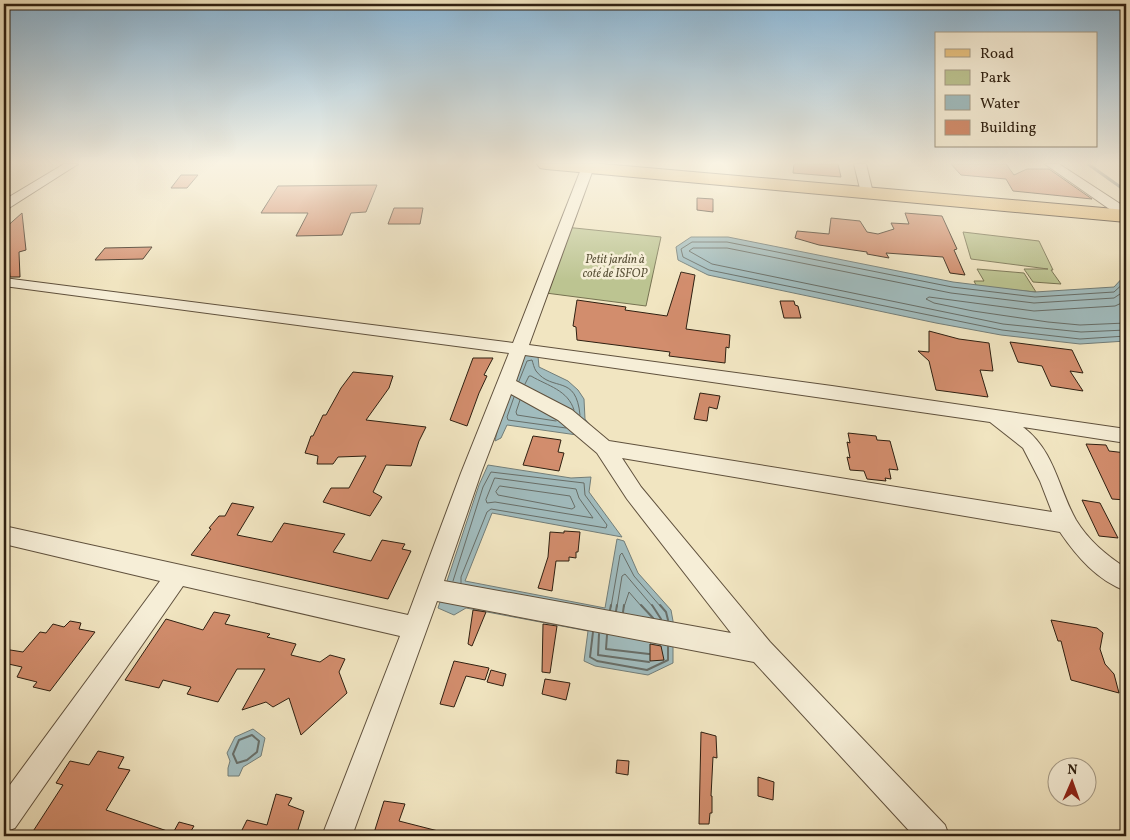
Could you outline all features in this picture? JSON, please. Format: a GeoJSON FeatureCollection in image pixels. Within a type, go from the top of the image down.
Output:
{"type":"FeatureCollection","features":[{"type":"Feature","properties":{"kind":"main road"},"geometry":{"type":"LineString","coordinates":[[1014,203],[1124,213]]}},
{"type":"Feature","properties":{"kind":"street"},"geometry":{"type":"LineString","coordinates":[[337,836],[430,589],[471,473],[507,384],[574,203]]}},
{"type":"Feature","properties":{"kind":"street"},"geometry":{"type":"LineString","coordinates":[[1109,203],[1124,213]]}},
{"type":"Feature","properties":{"kind":"street"},"geometry":{"type":"LineString","coordinates":[[4,282],[520,349],[1126,436]]}},
{"type":"Feature","properties":{"kind":"street"},"geometry":{"type":"LineString","coordinates":[[507,384],[566,415],[604,448],[634,493],[761,650],[934,836]]}},
{"type":"Feature","properties":{"kind":"street"},"geometry":{"type":"LineString","coordinates":[[995,416],[1030,442],[1050,481],[1067,524],[1088,553],[1103,566],[1126,580]]}},
{"type":"Feature","properties":{"kind":"street"},"geometry":{"type":"LineString","coordinates":[[604,448],[1067,524]]}},
{"type":"Feature","properties":{"kind":"street"},"geometry":{"type":"LineString","coordinates":[[4,535],[414,628]]}},
{"type":"Feature","properties":{"kind":"street"},"geometry":{"type":"LineString","coordinates":[[4,817],[178,575]]}},
{"type":"Feature","properties":{"kind":"street"},"geometry":{"type":"LineString","coordinates":[[430,589],[761,650]]}},
{"type":"Feature","properties":{"kind":"green space","name":"Petit jardin à coté de ISFOP"},"geometry":{"type":"Polygon","coordinates":[[[565,227],[661,237],[646,306],[538,292],[565,227]]]}},
{"type":"Feature","properties":{"kind":"green space"},"geometry":{"type":"Polygon","coordinates":[[[963,232],[1039,241],[1053,270],[1051,270],[1061,284],[1033,282],[1024,269],[1048,269],[971,259],[963,232]]]}},
{"type":"Feature","properties":{"kind":"green space"},"geometry":{"type":"Polygon","coordinates":[[[977,269],[1024,273],[1036,292],[977,287],[974,281],[984,281],[977,269]]]}},
{"type":"Feature","properties":{"kind":"water"},"geometry":{"type":"Polygon","coordinates":[[[691,237],[728,237],[953,282],[1035,292],[1114,287],[1126,274],[1126,341],[1080,344],[1001,335],[708,275],[678,260],[676,247],[691,237]]]}},
{"type":"Feature","properties":{"kind":"water"},"geometry":{"type":"Polygon","coordinates":[[[524,354],[538,356],[539,367],[568,381],[578,390],[584,399],[585,419],[594,430],[577,435],[507,425],[501,438],[495,441],[500,419],[524,354]]]}},
{"type":"Feature","properties":{"kind":"water"},"geometry":{"type":"Polygon","coordinates":[[[488,465],[571,478],[591,477],[589,492],[622,537],[492,513],[465,581],[605,608],[617,539],[624,541],[638,573],[671,610],[673,621],[673,663],[648,675],[595,666],[584,661],[588,631],[466,608],[454,615],[438,608],[479,485],[488,465]]]}},
{"type":"Feature","properties":{"kind":"water"},"geometry":{"type":"Polygon","coordinates":[[[253,729],[265,738],[261,756],[243,767],[239,776],[228,776],[230,761],[227,753],[235,737],[253,729]]]}},
{"type":"Feature","properties":{"kind":"building"},"geometry":{"type":"Polygon","coordinates":[[[267,203],[370,203],[366,212],[351,213],[342,235],[296,236],[308,213],[261,213],[267,203]]]}},
{"type":"Feature","properties":{"kind":"building"},"geometry":{"type":"Polygon","coordinates":[[[697,203],[713,203],[713,212],[697,210],[697,203]]]}},
{"type":"Feature","properties":{"kind":"building"},"geometry":{"type":"Polygon","coordinates":[[[394,208],[423,208],[420,224],[388,224],[394,208]]]}},
{"type":"Feature","properties":{"kind":"building"},"geometry":{"type":"Polygon","coordinates":[[[22,213],[26,250],[19,252],[20,277],[10,277],[8,255],[4,256],[4,229],[22,213]]]}},
{"type":"Feature","properties":{"kind":"building"},"geometry":{"type":"Polygon","coordinates":[[[905,213],[942,216],[957,249],[954,250],[965,275],[950,273],[943,257],[886,253],[889,258],[867,254],[867,252],[819,245],[795,238],[797,231],[829,234],[831,218],[860,221],[867,232],[878,234],[894,229],[891,223],[909,224],[905,213]]]}},
{"type":"Feature","properties":{"kind":"building"},"geometry":{"type":"Polygon","coordinates":[[[152,247],[143,259],[95,260],[105,248],[152,247]]]}},
{"type":"Feature","properties":{"kind":"building"},"geometry":{"type":"Polygon","coordinates":[[[681,272],[695,275],[686,329],[730,335],[729,348],[726,347],[725,363],[669,356],[670,352],[577,340],[576,327],[573,326],[577,300],[626,307],[625,310],[667,316],[681,272]]]}},
{"type":"Feature","properties":{"kind":"building"},"geometry":{"type":"Polygon","coordinates":[[[780,301],[794,301],[795,305],[798,306],[801,318],[784,318],[780,301]]]}},
{"type":"Feature","properties":{"kind":"building"},"geometry":{"type":"Polygon","coordinates":[[[929,331],[959,339],[989,343],[993,371],[980,370],[988,397],[936,390],[929,361],[918,351],[929,352],[929,331]]]}},
{"type":"Feature","properties":{"kind":"building"},"geometry":{"type":"Polygon","coordinates":[[[1010,342],[1072,350],[1083,373],[1070,371],[1083,391],[1051,386],[1042,366],[1018,362],[1010,342]]]}},
{"type":"Feature","properties":{"kind":"building"},"geometry":{"type":"Polygon","coordinates":[[[473,358],[493,358],[484,375],[487,376],[467,426],[450,420],[473,358]]]}},
{"type":"Feature","properties":{"kind":"building"},"geometry":{"type":"Polygon","coordinates":[[[353,372],[393,376],[389,388],[366,420],[426,427],[419,441],[411,466],[386,465],[373,492],[382,497],[370,516],[323,502],[331,488],[349,488],[366,456],[338,457],[333,464],[317,464],[318,456],[305,453],[311,436],[313,436],[323,415],[326,415],[341,388],[353,372]]]}},
{"type":"Feature","properties":{"kind":"building"},"geometry":{"type":"Polygon","coordinates":[[[700,393],[720,396],[717,409],[709,407],[707,421],[694,419],[700,393]]]}},
{"type":"Feature","properties":{"kind":"building"},"geometry":{"type":"Polygon","coordinates":[[[848,433],[876,436],[877,440],[890,441],[898,470],[889,469],[891,479],[885,478],[886,481],[867,479],[864,471],[850,470],[847,457],[850,458],[847,442],[850,443],[848,433]]]}},
{"type":"Feature","properties":{"kind":"building"},"geometry":{"type":"Polygon","coordinates":[[[533,436],[561,440],[558,452],[564,453],[559,471],[523,465],[533,436]]]}},
{"type":"Feature","properties":{"kind":"building"},"geometry":{"type":"Polygon","coordinates":[[[1086,444],[1106,445],[1109,451],[1126,453],[1126,500],[1112,499],[1086,444]]]}},
{"type":"Feature","properties":{"kind":"building"},"geometry":{"type":"Polygon","coordinates":[[[1082,500],[1100,503],[1118,538],[1099,536],[1082,500]]]}},
{"type":"Feature","properties":{"kind":"building"},"geometry":{"type":"Polygon","coordinates":[[[232,503],[254,507],[237,535],[272,542],[284,523],[345,534],[333,552],[371,561],[382,540],[405,544],[402,549],[411,551],[388,599],[191,555],[211,529],[209,528],[219,516],[225,516],[232,503]]]}},
{"type":"Feature","properties":{"kind":"building"},"geometry":{"type":"Polygon","coordinates":[[[564,531],[580,532],[576,558],[569,557],[569,561],[556,561],[552,591],[538,588],[548,557],[550,532],[564,533],[564,531]]]}},
{"type":"Feature","properties":{"kind":"building"},"geometry":{"type":"Polygon","coordinates":[[[473,610],[486,612],[472,646],[468,644],[473,610]]]}},
{"type":"Feature","properties":{"kind":"building"},"geometry":{"type":"Polygon","coordinates":[[[214,612],[230,615],[225,624],[270,634],[267,637],[296,644],[291,655],[320,662],[330,655],[345,659],[339,672],[347,693],[301,735],[289,698],[273,707],[266,702],[242,710],[265,669],[237,669],[218,702],[187,694],[191,687],[163,680],[159,688],[125,680],[166,619],[203,630],[214,612]]]}},
{"type":"Feature","properties":{"kind":"building"},"geometry":{"type":"Polygon","coordinates":[[[1051,620],[1097,628],[1103,633],[1100,649],[1105,664],[1114,674],[1119,693],[1071,680],[1061,641],[1058,641],[1051,620]]]}},
{"type":"Feature","properties":{"kind":"building"},"geometry":{"type":"Polygon","coordinates":[[[70,621],[81,623],[79,629],[95,632],[50,691],[33,687],[37,682],[17,677],[22,667],[4,663],[4,649],[23,652],[40,632],[46,633],[53,624],[64,627],[70,621]]]}},
{"type":"Feature","properties":{"kind":"building"},"geometry":{"type":"Polygon","coordinates":[[[543,624],[557,626],[550,673],[542,672],[543,624]]]}},
{"type":"Feature","properties":{"kind":"building"},"geometry":{"type":"Polygon","coordinates":[[[650,644],[661,646],[664,660],[650,661],[650,644]]]}},
{"type":"Feature","properties":{"kind":"building"},"geometry":{"type":"Polygon","coordinates":[[[454,661],[489,668],[485,680],[466,676],[454,707],[440,704],[454,661]]]}},
{"type":"Feature","properties":{"kind":"building"},"geometry":{"type":"Polygon","coordinates":[[[491,670],[506,674],[503,686],[487,682],[491,670]]]}},
{"type":"Feature","properties":{"kind":"building"},"geometry":{"type":"Polygon","coordinates":[[[545,679],[570,683],[566,700],[542,694],[545,679]]]}},
{"type":"Feature","properties":{"kind":"building"},"geometry":{"type":"Polygon","coordinates":[[[701,732],[716,736],[717,758],[713,757],[712,813],[710,813],[709,824],[699,824],[701,732]]]}},
{"type":"Feature","properties":{"kind":"building"},"geometry":{"type":"Polygon","coordinates":[[[98,751],[124,757],[118,768],[130,770],[106,810],[173,833],[179,822],[194,826],[188,836],[30,836],[63,785],[56,783],[70,761],[89,765],[98,751]]]}},
{"type":"Feature","properties":{"kind":"building"},"geometry":{"type":"Polygon","coordinates":[[[617,760],[629,761],[628,775],[616,773],[617,760]]]}},
{"type":"Feature","properties":{"kind":"building"},"geometry":{"type":"Polygon","coordinates":[[[758,777],[774,782],[773,800],[758,796],[758,777]]]}},
{"type":"Feature","properties":{"kind":"building"},"geometry":{"type":"Polygon","coordinates":[[[276,794],[292,798],[288,805],[304,811],[296,836],[239,836],[247,820],[267,825],[276,794]]]}},
{"type":"Feature","properties":{"kind":"building"},"geometry":{"type":"Polygon","coordinates":[[[384,801],[405,804],[399,821],[442,832],[441,836],[373,836],[384,801]]]}}]}
